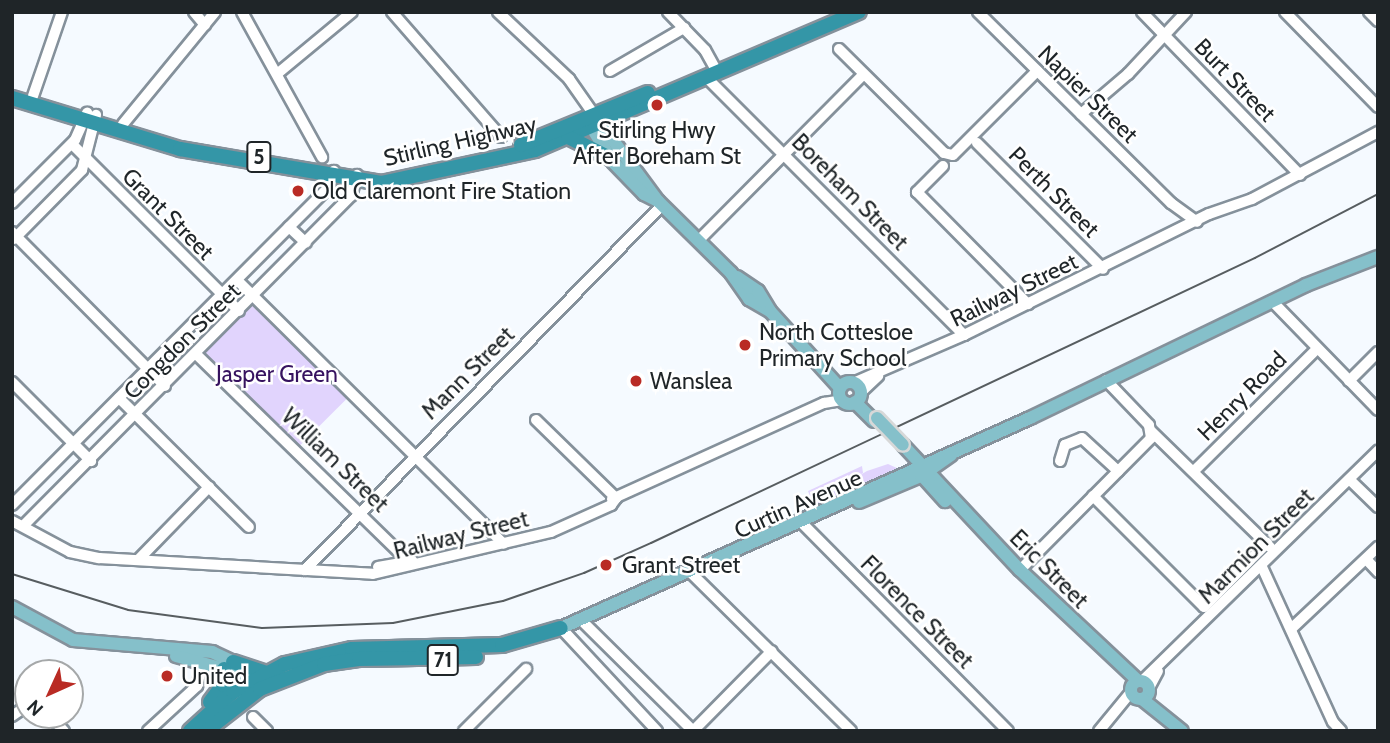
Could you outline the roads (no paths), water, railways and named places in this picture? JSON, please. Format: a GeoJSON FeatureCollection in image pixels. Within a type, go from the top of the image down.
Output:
{"type":"FeatureCollection","features":[{"type":"Feature","properties":{"kind":"highway","name":"Stirling Highway"},"geometry":{"type":"LineString","coordinates":[[712,74],[839,12]]}},
{"type":"Feature","properties":{"kind":"highway","name":"Stirling Highway"},"geometry":{"type":"LineString","coordinates":[[356,178],[504,151],[594,122],[859,12]]}},
{"type":"Feature","properties":{"kind":"highway","name":"Stirling Highway"},"geometry":{"type":"LineString","coordinates":[[12,90],[188,151],[381,183],[516,156],[568,138],[594,122]]}},
{"type":"Feature","properties":{"kind":"highway","name":"Stirling Highway"},"geometry":{"type":"LineString","coordinates":[[12,98],[123,124],[189,143],[334,174]]}},
{"type":"Feature","properties":{"kind":"highway"},"geometry":{"type":"LineString","coordinates":[[568,138],[610,158]]}},
{"type":"Feature","properties":{"kind":"highway","name":"Curtin Avenue"},"geometry":{"type":"LineString","coordinates":[[265,673],[285,664],[352,649],[502,645],[564,631]]}},
{"type":"Feature","properties":{"kind":"highway","name":"Curtin Avenue"},"geometry":{"type":"LineString","coordinates":[[248,689],[324,664],[499,654],[564,631]]}},
{"type":"Feature","properties":{"kind":"highway"},"geometry":{"type":"LineString","coordinates":[[189,731],[198,713],[221,689],[228,666],[265,673]]}},
{"type":"Feature","properties":{"kind":"highway","name":"71"},"geometry":{"type":"LineString","coordinates":[[206,731],[265,673]]}},
{"type":"Feature","properties":{"kind":"highway","name":"71"},"geometry":{"type":"LineString","coordinates":[[189,731],[248,689]]}},
{"type":"Feature","properties":{"kind":"main road","name":"Eric Street"},"geometry":{"type":"LineString","coordinates":[[594,122],[610,158],[644,194],[660,203]]}},
{"type":"Feature","properties":{"kind":"main road","name":"Eric Street"},"geometry":{"type":"LineString","coordinates":[[594,122],[660,203],[731,273],[749,299],[770,311],[902,446],[948,504],[962,513]]}},
{"type":"Feature","properties":{"kind":"main road","name":"Curtin Avenue"},"geometry":{"type":"LineString","coordinates":[[564,631],[922,470],[954,452],[1272,301],[1378,257]]}},
{"type":"Feature","properties":{"kind":"main road","name":"Eric Street"},"geometry":{"type":"LineString","coordinates":[[922,470],[962,513],[1182,730]]}},
{"type":"Feature","properties":{"kind":"main road","name":"Curtin Avenue"},"geometry":{"type":"LineString","coordinates":[[802,523],[903,484],[922,470]]}},
{"type":"Feature","properties":{"kind":"main road"},"geometry":{"type":"LineString","coordinates":[[903,484],[921,487],[948,504]]}},
{"type":"Feature","properties":{"kind":"main road"},"geometry":{"type":"LineString","coordinates":[[12,607],[73,640],[181,653],[228,666]]}},
{"type":"Feature","properties":{"kind":"main road"},"geometry":{"type":"LineString","coordinates":[[12,617],[80,648],[212,652],[248,689]]}},
{"type":"Feature","properties":{"kind":"street"},"geometry":{"type":"LineString","coordinates":[[33,96],[62,12]]}},
{"type":"Feature","properties":{"kind":"street"},"geometry":{"type":"LineString","coordinates":[[194,12],[205,25]]}},
{"type":"Feature","properties":{"kind":"street"},"geometry":{"type":"LineString","coordinates":[[123,124],[215,12]]}},
{"type":"Feature","properties":{"kind":"street"},"geometry":{"type":"LineString","coordinates":[[242,12],[322,157]]}},
{"type":"Feature","properties":{"kind":"street"},"geometry":{"type":"LineString","coordinates":[[277,74],[352,12]]}},
{"type":"Feature","properties":{"kind":"street"},"geometry":{"type":"LineString","coordinates":[[392,12],[501,137]]}},
{"type":"Feature","properties":{"kind":"street"},"geometry":{"type":"LineString","coordinates":[[498,12],[556,71],[569,79],[594,122]]}},
{"type":"Feature","properties":{"kind":"street","name":"Napier Street"},"geometry":{"type":"LineString","coordinates":[[978,12],[1195,224]]}},
{"type":"Feature","properties":{"kind":"street","name":"Burt Street"},"geometry":{"type":"LineString","coordinates":[[1142,12],[1300,175]]}},
{"type":"Feature","properties":{"kind":"street"},"geometry":{"type":"LineString","coordinates":[[1081,114],[1128,74],[1186,12]]}},
{"type":"Feature","properties":{"kind":"street"},"geometry":{"type":"LineString","coordinates":[[1285,12],[1378,107]]}},
{"type":"Feature","properties":{"kind":"street"},"geometry":{"type":"LineString","coordinates":[[1369,12],[1378,21]]}},
{"type":"Feature","properties":{"kind":"street"},"geometry":{"type":"LineString","coordinates":[[664,36],[670,14]]}},
{"type":"Feature","properties":{"kind":"street","name":"Boreham Street"},"geometry":{"type":"LineString","coordinates":[[670,14],[684,29],[712,74],[783,152],[964,335]]}},
{"type":"Feature","properties":{"kind":"street"},"geometry":{"type":"LineString","coordinates":[[610,71],[664,36],[684,29]]}},
{"type":"Feature","properties":{"kind":"street"},"geometry":{"type":"LineString","coordinates":[[839,49],[944,153],[953,155],[1037,71]]}},
{"type":"Feature","properties":{"kind":"street"},"geometry":{"type":"LineString","coordinates":[[698,241],[783,152],[864,74]]}},
{"type":"Feature","properties":{"kind":"street"},"geometry":{"type":"LineString","coordinates":[[12,203],[72,144],[90,118]]}},
{"type":"Feature","properties":{"kind":"street"},"geometry":{"type":"LineString","coordinates":[[90,118],[87,159],[82,170],[14,236],[165,386]]}},
{"type":"Feature","properties":{"kind":"street","name":"Railway Street"},"geometry":{"type":"LineString","coordinates":[[12,521],[76,552],[138,560],[305,570],[372,569],[412,564],[551,532],[611,505],[616,498],[849,392],[878,375],[1300,175],[1378,132]]}},
{"type":"Feature","properties":{"kind":"street","name":"Perth Street"},"geometry":{"type":"LineString","coordinates":[[977,143],[1103,269]]}},
{"type":"Feature","properties":{"kind":"street","name":"Grant Street"},"geometry":{"type":"LineString","coordinates":[[72,144],[239,311]]}},
{"type":"Feature","properties":{"kind":"street"},"geometry":{"type":"LineString","coordinates":[[943,166],[917,192],[1028,304]]}},
{"type":"Feature","properties":{"kind":"street","name":"Congdon Street"},"geometry":{"type":"LineString","coordinates":[[12,505],[289,227],[334,174]]}},
{"type":"Feature","properties":{"kind":"street","name":"Congdon Street"},"geometry":{"type":"LineString","coordinates":[[23,526],[91,461],[351,196],[356,178]]}},
{"type":"Feature","properties":{"kind":"street","name":"Mann Street"},"geometry":{"type":"LineString","coordinates":[[305,570],[414,461],[414,455],[660,203]]}},
{"type":"Feature","properties":{"kind":"street"},"geometry":{"type":"LineString","coordinates":[[289,227],[306,243]]}},
{"type":"Feature","properties":{"kind":"street"},"geometry":{"type":"LineString","coordinates":[[237,280],[502,542]]}},
{"type":"Feature","properties":{"kind":"street"},"geometry":{"type":"LineString","coordinates":[[1272,301],[1378,410]]}},
{"type":"Feature","properties":{"kind":"street","name":"Henry Road"},"geometry":{"type":"LineString","coordinates":[[1195,470],[1317,349]]}},
{"type":"Feature","properties":{"kind":"street"},"geometry":{"type":"LineString","coordinates":[[1349,381],[1378,352]]}},
{"type":"Feature","properties":{"kind":"street","name":"William Street"},"geometry":{"type":"LineString","coordinates":[[197,354],[412,564]]}},
{"type":"Feature","properties":{"kind":"street"},"geometry":{"type":"LineString","coordinates":[[1106,380],[1151,435],[1195,470],[1275,552]]}},
{"type":"Feature","properties":{"kind":"street"},"geometry":{"type":"LineString","coordinates":[[12,382],[91,461]]}},
{"type":"Feature","properties":{"kind":"street"},"geometry":{"type":"LineString","coordinates":[[119,398],[249,527]]}},
{"type":"Feature","properties":{"kind":"street"},"geometry":{"type":"LineString","coordinates":[[536,420],[616,498]]}},
{"type":"Feature","properties":{"kind":"street"},"geometry":{"type":"LineString","coordinates":[[1020,570],[1151,435]]}},
{"type":"Feature","properties":{"kind":"street"},"geometry":{"type":"LineString","coordinates":[[1060,454],[1071,441],[1086,439],[1118,471]]}},
{"type":"Feature","properties":{"kind":"street","name":"Marmion Street"},"geometry":{"type":"LineString","coordinates":[[1099,731],[1378,451]]}},
{"type":"Feature","properties":{"kind":"street"},"geometry":{"type":"LineString","coordinates":[[1350,480],[1378,507]]}},
{"type":"Feature","properties":{"kind":"street"},"geometry":{"type":"LineString","coordinates":[[138,560],[209,487]]}},
{"type":"Feature","properties":{"kind":"street"},"geometry":{"type":"LineString","coordinates":[[1093,496],[1204,607],[1267,543]]}},
{"type":"Feature","properties":{"kind":"street","name":"Florence Street"},"geometry":{"type":"LineString","coordinates":[[802,523],[1008,731]]}},
{"type":"Feature","properties":{"kind":"street"},"geometry":{"type":"LineString","coordinates":[[1291,629],[1378,547]]}},
{"type":"Feature","properties":{"kind":"street"},"geometry":{"type":"LineString","coordinates":[[1366,559],[1378,572]]}},
{"type":"Feature","properties":{"kind":"street"},"geometry":{"type":"LineString","coordinates":[[1262,567],[1333,722],[1341,731]]}},
{"type":"Feature","properties":{"kind":"street"},"geometry":{"type":"LineString","coordinates":[[695,573],[852,731]]}},
{"type":"Feature","properties":{"kind":"street"},"geometry":{"type":"LineString","coordinates":[[584,623],[693,731],[772,651]]}},
{"type":"Feature","properties":{"kind":"street"},"geometry":{"type":"LineString","coordinates":[[564,631],[653,729]]}},
{"type":"Feature","properties":{"kind":"street"},"geometry":{"type":"LineString","coordinates":[[148,731],[197,686],[201,670],[195,658]]}},
{"type":"Feature","properties":{"kind":"street"},"geometry":{"type":"LineString","coordinates":[[464,731],[526,669]]}},
{"type":"Feature","properties":{"kind":"street"},"geometry":{"type":"LineString","coordinates":[[253,717],[267,731]]}},
{"type":"Feature","properties":{"kind":"railway"},"geometry":{"type":"LineString","coordinates":[[12,574],[128,610],[262,628],[393,623],[503,601],[584,573],[651,543],[1255,258],[1378,194]]}},
{"type":"Feature","properties":{"kind":"place","name":"Stirling Hwy After Boreham St"},"geometry":{"type":"Point","coordinates":[657,105]}},
{"type":"Feature","properties":{"kind":"place","name":"Old Claremont Fire Station"},"geometry":{"type":"Point","coordinates":[298,191]}},
{"type":"Feature","properties":{"kind":"place","name":"North Cottesloe Primary School"},"geometry":{"type":"Point","coordinates":[745,345]}},
{"type":"Feature","properties":{"kind":"place","name":"Wanslea"},"geometry":{"type":"Point","coordinates":[636,381]}},
{"type":"Feature","properties":{"kind":"place","name":"Grant Street"},"geometry":{"type":"Point","coordinates":[606,565]}},
{"type":"Feature","properties":{"kind":"place","name":"United"},"geometry":{"type":"Point","coordinates":[167,676]}},
{"type":"Feature","properties":{"kind":"park label","name":"Jasper Green"},"geometry":{"type":"Point","coordinates":[277,374]}}]}
